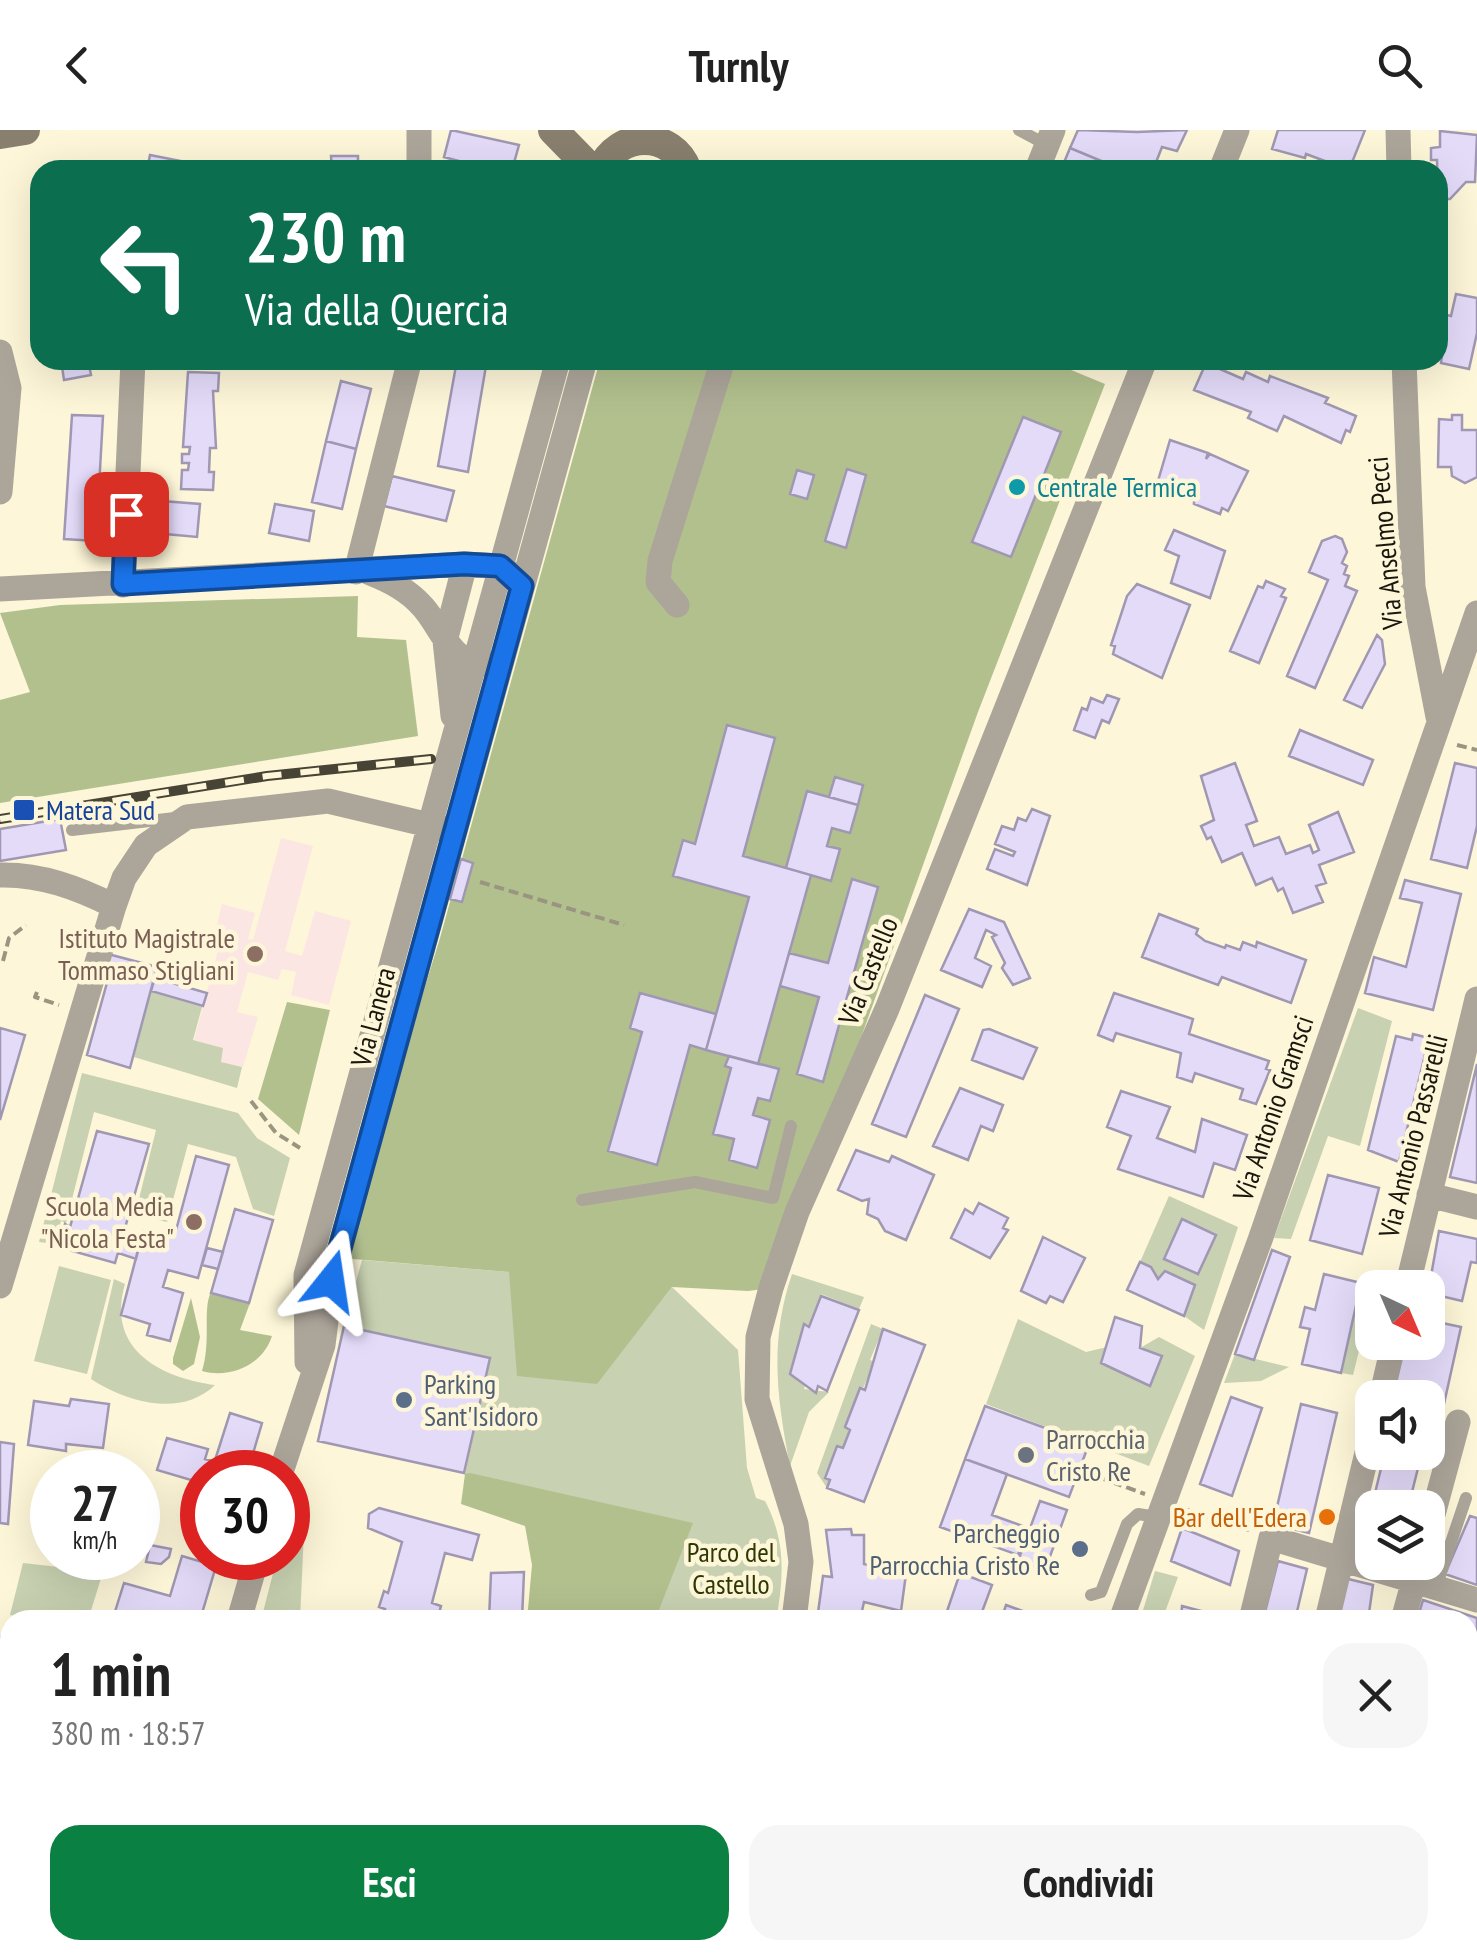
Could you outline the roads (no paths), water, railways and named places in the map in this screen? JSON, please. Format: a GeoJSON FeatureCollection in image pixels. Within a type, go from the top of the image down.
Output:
{"type":"FeatureCollection","features":[{"type":"Feature","properties":{"kind":"main road"},"geometry":{"type":"LineString","coordinates":[[0,134],[25,130]]}},
{"type":"Feature","properties":{"kind":"main road"},"geometry":{"type":"LineString","coordinates":[[553,130],[582,160]]}},
{"type":"Feature","properties":{"kind":"main road"},"geometry":{"type":"LineString","coordinates":[[582,130],[642,136],[669,144],[681,160]]}},
{"type":"Feature","properties":{"kind":"main road"},"geometry":{"type":"LineString","coordinates":[[687,160],[692,130]]}},
{"type":"Feature","properties":{"kind":"main road"},"geometry":{"type":"LineString","coordinates":[[606,160],[642,136]]}},
{"type":"Feature","properties":{"kind":"street"},"geometry":{"type":"LineString","coordinates":[[419,160],[420,130]]}},
{"type":"Feature","properties":{"kind":"street"},"geometry":{"type":"LineString","coordinates":[[1225,160],[1237,130]]}},
{"type":"Feature","properties":{"kind":"street"},"geometry":{"type":"LineString","coordinates":[[1398,130],[1399,160]]}},
{"type":"Feature","properties":{"kind":"street"},"geometry":{"type":"LineString","coordinates":[[0,352],[9,388],[0,492]]}},
{"type":"Feature","properties":{"kind":"street"},"geometry":{"type":"LineString","coordinates":[[123,584],[133,370]]}},
{"type":"Feature","properties":{"kind":"street"},"geometry":{"type":"LineString","coordinates":[[361,571],[407,370]]}},
{"type":"Feature","properties":{"kind":"street","name":"Via Lanera"},"geometry":{"type":"LineString","coordinates":[[306,1386],[306,1275],[555,370]]}},
{"type":"Feature","properties":{"kind":"street","name":"Via Lanera"},"geometry":{"type":"LineString","coordinates":[[288,1450],[306,1386],[323,1345],[331,1281],[582,370]]}},
{"type":"Feature","properties":{"kind":"street"},"geometry":{"type":"LineString","coordinates":[[677,605],[662,592],[660,561],[720,370]]}},
{"type":"Feature","properties":{"kind":"street","name":"Via Castello"},"geometry":{"type":"LineString","coordinates":[[795,1610],[801,1562],[796,1524],[757,1399],[758,1337],[771,1288],[797,1212],[886,1008],[1142,370]]}},
{"type":"Feature","properties":{"kind":"street","name":"Via Anselmo Pecci"},"geometry":{"type":"LineString","coordinates":[[1404,370],[1412,570],[1439,720]]}},
{"type":"Feature","properties":{"kind":"street"},"geometry":{"type":"LineString","coordinates":[[0,589],[464,564],[500,566],[522,586]]}},
{"type":"Feature","properties":{"kind":"street","name":"Via Lanera"},"geometry":{"type":"LineString","coordinates":[[455,735],[445,640],[464,564]]}},
{"type":"Feature","properties":{"kind":"street"},"geometry":{"type":"LineString","coordinates":[[361,571],[399,586],[424,607],[463,659],[475,664],[502,663]]}},
{"type":"Feature","properties":{"kind":"street","name":"Via Antonio Gramsci"},"geometry":{"type":"LineString","coordinates":[[1124,1610],[1260,1240],[1477,613]]}},
{"type":"Feature","properties":{"kind":"street"},"geometry":{"type":"LineString","coordinates":[[0,1286],[114,906],[124,878],[146,845],[187,816],[328,801],[455,831]]}},
{"type":"Feature","properties":{"kind":"street"},"geometry":{"type":"LineString","coordinates":[[0,875],[21,874],[78,888],[114,906]]}},
{"type":"Feature","properties":{"kind":"street","name":"Via Antonio Passarelli"},"geometry":{"type":"LineString","coordinates":[[1411,1270],[1477,998]]}},
{"type":"Feature","properties":{"kind":"street"},"geometry":{"type":"LineString","coordinates":[[1429,1195],[1477,1207]]}},
{"type":"Feature","properties":{"kind":"street"},"geometry":{"type":"LineString","coordinates":[[1440,1490],[1458,1422]]}},
{"type":"Feature","properties":{"kind":"street"},"geometry":{"type":"LineString","coordinates":[[1329,1610],[1363,1470]]}},
{"type":"Feature","properties":{"kind":"street"},"geometry":{"type":"LineString","coordinates":[[1253,1610],[1271,1538],[1355,1561]]}},
{"type":"Feature","properties":{"kind":"street"},"geometry":{"type":"LineString","coordinates":[[242,1610],[251,1580]]}},
{"type":"Feature","properties":{"kind":"street"},"geometry":{"type":"LineString","coordinates":[[1408,1610],[1422,1580]]}},
{"type":"Feature","properties":{"kind":"street"},"geometry":{"type":"LineString","coordinates":[[1430,1580],[1477,1600]]}},
{"type":"Feature","properties":{"kind":"lane"},"geometry":{"type":"LineString","coordinates":[[1019,130],[1050,137]]}},
{"type":"Feature","properties":{"kind":"lane"},"geometry":{"type":"LineString","coordinates":[[72,830],[187,816]]}},
{"type":"Feature","properties":{"kind":"lane"},"geometry":{"type":"LineString","coordinates":[[582,1200],[695,1182],[773,1198],[790,1126]]}},
{"type":"Feature","properties":{"kind":"lane"},"geometry":{"type":"LineString","coordinates":[[1445,1537],[1466,1498]]}},
{"type":"Feature","properties":{"kind":"lane"},"geometry":{"type":"LineString","coordinates":[[1090,1595],[1101,1592],[1132,1518],[1145,1512],[1157,1517]]}},
{"type":"Feature","properties":{"kind":"railway"},"geometry":{"type":"LineString","coordinates":[[0,819],[267,776],[431,759]]}},
{"type":"Feature","properties":{"kind":"place","name":"Centrale Termica"},"geometry":{"type":"Point","coordinates":[1017,487]}},
{"type":"Feature","properties":{"kind":"place","name":"Matera Sud"},"geometry":{"type":"Point","coordinates":[24,810]}},
{"type":"Feature","properties":{"kind":"place","name":"Istituto Magistrale Tommaso Stigliani"},"geometry":{"type":"Point","coordinates":[255,954]}},
{"type":"Feature","properties":{"kind":"place","name":"Scuola Media \"Nicola Festa\""},"geometry":{"type":"Point","coordinates":[194,1222]}},
{"type":"Feature","properties":{"kind":"place","name":"Parking Sant'Isidoro"},"geometry":{"type":"Point","coordinates":[404,1400]}},
{"type":"Feature","properties":{"kind":"place","name":"Parrocchia Cristo Re"},"geometry":{"type":"Point","coordinates":[1026,1455]}},
{"type":"Feature","properties":{"kind":"place","name":"Bar dell'Edera"},"geometry":{"type":"Point","coordinates":[1327,1517]}},
{"type":"Feature","properties":{"kind":"place","name":"Parcheggio Parrocchia Cristo Re"},"geometry":{"type":"Point","coordinates":[1080,1549]}},
{"type":"Feature","properties":{"kind":"park label","name":"Parco del Castello"},"geometry":{"type":"Point","coordinates":[731,1568]}}]}
